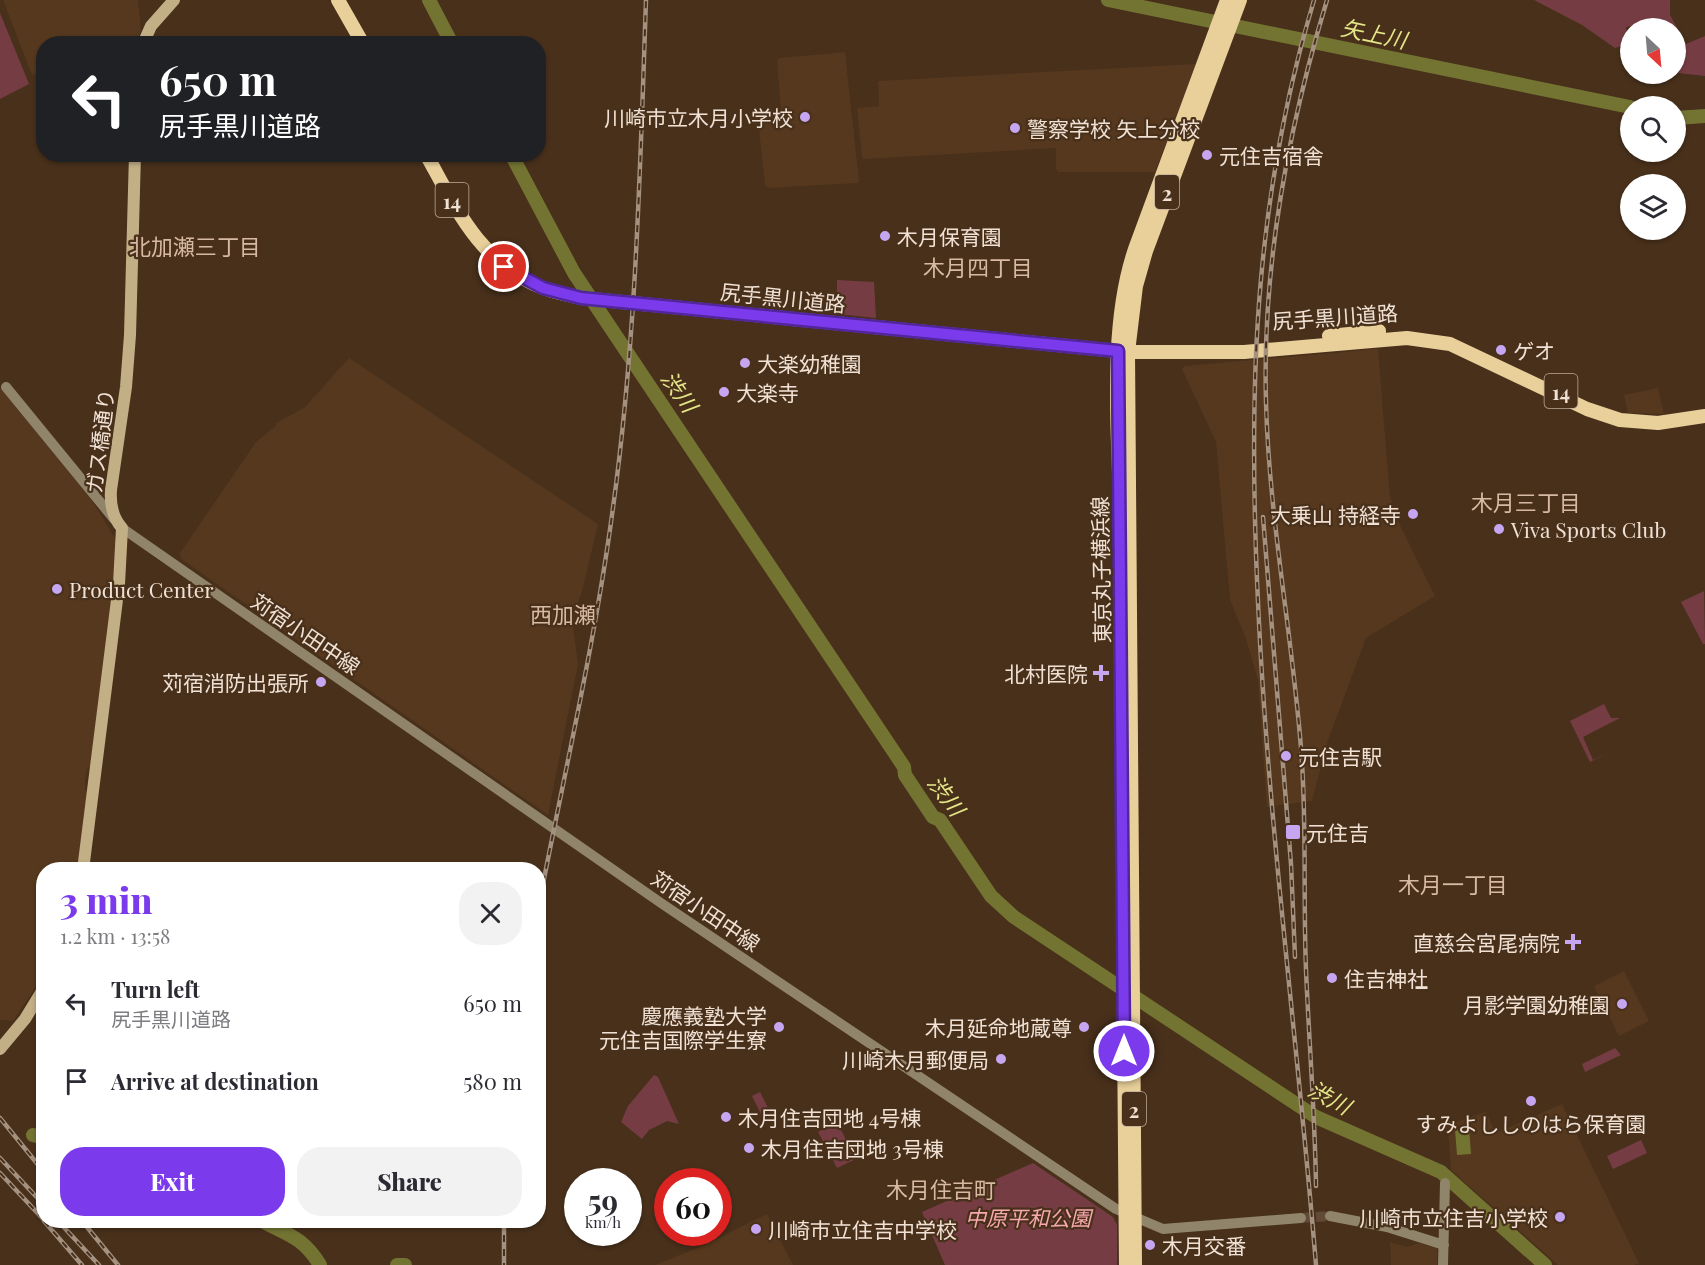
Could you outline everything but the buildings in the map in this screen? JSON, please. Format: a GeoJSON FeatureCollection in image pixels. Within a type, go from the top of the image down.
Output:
{"type":"FeatureCollection","features":[{"type":"Feature","properties":{"kind":"main road"},"geometry":{"type":"LineString","coordinates":[[147,36],[151,26],[174,0]]}},
{"type":"Feature","properties":{"kind":"main road"},"geometry":{"type":"LineString","coordinates":[[338,0],[358,36]]}},
{"type":"Feature","properties":{"kind":"main road","name":"東京丸子横浜線"},"geometry":{"type":"LineString","coordinates":[[1126,1265],[1130,1215],[1123,352],[1143,261],[1228,10],[1240,0]]}},
{"type":"Feature","properties":{"kind":"main road","name":"ガス橋通り"},"geometry":{"type":"LineString","coordinates":[[84,862],[119,584],[119,525],[110,502],[126,387],[130,335],[135,162]]}},
{"type":"Feature","properties":{"kind":"main road","name":"尻手黒川道路"},"geometry":{"type":"LineString","coordinates":[[431,162],[471,232],[488,254],[526,280],[543,288],[581,298],[1123,352],[1244,352],[1407,338],[1437,341],[1462,350],[1606,417],[1643,424],[1670,423],[1705,414]]}},
{"type":"Feature","properties":{"kind":"main road"},"geometry":{"type":"LineString","coordinates":[[0,1049],[36,1001]]}},
{"type":"Feature","properties":{"kind":"main road","name":"2"},"geometry":{"type":"LineString","coordinates":[[1130,1215],[1136,1265]]}},
{"type":"Feature","properties":{"kind":"street","name":"苅宿小田中線"},"geometry":{"type":"LineString","coordinates":[[6,387],[119,525],[732,951],[1130,1215],[1163,1228],[1301,1218]]}},
{"type":"Feature","properties":{"kind":"street"},"geometry":{"type":"LineString","coordinates":[[1443,1265],[1445,1183]]}},
{"type":"Feature","properties":{"kind":"street"},"geometry":{"type":"LineString","coordinates":[[1330,1216],[1388,1227],[1444,1245]]}},
{"type":"Feature","properties":{"kind":"shaded area"},"geometry":{"type":"Polygon","coordinates":[[[3,0],[138,0],[141,30],[139,36],[36,36],[36,73],[32,75],[3,0]]]}},
{"type":"Feature","properties":{"kind":"shaded area","name":"川崎市立木月小学校"},"geometry":{"type":"Polygon","coordinates":[[[845,52],[859,181],[857,183],[769,188],[765,185],[757,111],[781,111],[777,60],[845,52]]]}},
{"type":"Feature","properties":{"kind":"shaded area","name":"警察学校 矢上分校"},"geometry":{"type":"Polygon","coordinates":[[[1196,64],[1155,172],[1058,172],[1056,148],[863,159],[862,156],[857,108],[879,106],[878,81],[1196,64]]]}},
{"type":"Feature","properties":{"kind":"shaded area"},"geometry":{"type":"Polygon","coordinates":[[[1378,349],[1390,497],[1398,521],[1435,596],[1366,638],[1327,743],[1312,801],[1267,807],[1258,680],[1246,639],[1230,600],[1216,442],[1182,369],[1184,366],[1378,349]]]}},
{"type":"Feature","properties":{"kind":"shaded area"},"geometry":{"type":"Polygon","coordinates":[[[349,358],[598,524],[582,592],[572,617],[578,664],[548,815],[181,559],[180,553],[256,442],[276,426],[276,423],[304,408],[349,358]]]}},
{"type":"Feature","properties":{"kind":"shaded area"},"geometry":{"type":"Polygon","coordinates":[[[0,388],[90,498],[117,541],[115,588],[93,765],[87,769],[85,781],[85,789],[90,797],[81,862],[36,862],[36,986],[13,1021],[0,1020],[0,388]]]}},
{"type":"Feature","properties":{"kind":"shaded area"},"geometry":{"type":"Polygon","coordinates":[[[1658,388],[1664,414],[1628,413],[1624,395],[1658,388]]]}},
{"type":"Feature","properties":{"kind":"shaded area","name":"月影学園幼稚園"},"geometry":{"type":"Polygon","coordinates":[[[1624,971],[1649,1021],[1619,1036],[1594,986],[1624,971]]]}},
{"type":"Feature","properties":{"kind":"shaded area","name":"川崎市立住吉小学校"},"geometry":{"type":"Polygon","coordinates":[[[1562,1104],[1639,1263],[1634,1265],[1558,1265],[1451,1170],[1448,1127],[1450,1124],[1486,1112],[1496,1133],[1562,1104]]]}},
{"type":"Feature","properties":{"kind":"shaded area"},"geometry":{"type":"Polygon","coordinates":[[[1469,1128],[1471,1154],[1457,1155],[1455,1129],[1469,1128]]]}},
{"type":"Feature","properties":{"kind":"shaded area","name":"川崎市立住吉中学校"},"geometry":{"type":"Polygon","coordinates":[[[767,1214],[793,1265],[655,1265],[702,1246],[732,1246],[732,1232],[767,1214]]]}},
{"type":"Feature","properties":{"kind":"shaded area"},"geometry":{"type":"Polygon","coordinates":[[[1390,1242],[1408,1247],[1418,1243],[1437,1248],[1437,1265],[1391,1265],[1390,1242]]]}},
{"type":"Feature","properties":{"kind":"green space"},"geometry":{"type":"Polygon","coordinates":[[[1534,0],[1670,0],[1672,18],[1620,18],[1620,46],[1615,48],[1582,25],[1534,0]]]}},
{"type":"Feature","properties":{"kind":"green space"},"geometry":{"type":"Polygon","coordinates":[[[0,13],[29,84],[0,99],[0,13]]]}},
{"type":"Feature","properties":{"kind":"green space"},"geometry":{"type":"Polygon","coordinates":[[[1705,36],[1705,76],[1686,74],[1686,44],[1705,36]]]}},
{"type":"Feature","properties":{"kind":"green space"},"geometry":{"type":"Polygon","coordinates":[[[837,280],[874,282],[876,318],[837,314],[837,280]]]}},
{"type":"Feature","properties":{"kind":"green space"},"geometry":{"type":"Polygon","coordinates":[[[1704,591],[1705,644],[1703,644],[1681,602],[1704,591]]]}},
{"type":"Feature","properties":{"kind":"green space"},"geometry":{"type":"Polygon","coordinates":[[[1604,704],[1611,718],[1620,718],[1583,737],[1593,760],[1612,751],[1590,762],[1570,721],[1604,704]]]}},
{"type":"Feature","properties":{"kind":"green space"},"geometry":{"type":"Polygon","coordinates":[[[1615,1048],[1621,1055],[1585,1072],[1582,1064],[1615,1048]]]}},
{"type":"Feature","properties":{"kind":"green space"},"geometry":{"type":"Polygon","coordinates":[[[654,1075],[658,1077],[679,1124],[667,1121],[649,1130],[642,1139],[621,1122],[628,1106],[654,1075]]]}},
{"type":"Feature","properties":{"kind":"green space"},"geometry":{"type":"Polygon","coordinates":[[[760,1092],[773,1118],[765,1122],[752,1096],[760,1092]]]}},
{"type":"Feature","properties":{"kind":"green space"},"geometry":{"type":"Polygon","coordinates":[[[837,1122],[856,1159],[837,1168],[818,1132],[837,1122]]]}},
{"type":"Feature","properties":{"kind":"green space"},"geometry":{"type":"Polygon","coordinates":[[[1641,1140],[1647,1153],[1613,1169],[1607,1156],[1641,1140]]]}},
{"type":"Feature","properties":{"kind":"green space","name":"中原平和公園"},"geometry":{"type":"Polygon","coordinates":[[[1033,1163],[1113,1217],[1117,1225],[1117,1265],[945,1265],[922,1212],[1033,1163]]]}},
{"type":"Feature","properties":{"kind":"waterway","name":"渋川"},"geometry":{"type":"LineString","coordinates":[[429,0],[448,36]]}},
{"type":"Feature","properties":{"kind":"waterway","name":"矢上川"},"geometry":{"type":"LineString","coordinates":[[1108,0],[1620,105]]}},
{"type":"Feature","properties":{"kind":"waterway","name":"矢上川"},"geometry":{"type":"LineString","coordinates":[[1686,117],[1705,116]]}},
{"type":"Feature","properties":{"kind":"waterway","name":"渋川"},"geometry":{"type":"LineString","coordinates":[[515,162],[574,273],[904,767],[905,775],[933,817],[940,820],[991,896],[1014,917],[1316,1117],[1441,1172],[1545,1265]]}},
{"type":"Feature","properties":{"kind":"waterway"},"geometry":{"type":"LineString","coordinates":[[275,1228],[301,1242],[320,1265]]}},
{"type":"Feature","properties":{"kind":"waterway"},"geometry":{"type":"LineString","coordinates":[[397,1265],[405,1265]]}},
{"type":"Feature","properties":{"kind":"tunnel"},"geometry":{"type":"LineString","coordinates":[[1301,1218],[1330,1216]]}},
{"type":"Feature","properties":{"kind":"railway"},"geometry":{"type":"LineString","coordinates":[[546,871],[605,565],[620,451],[636,258],[646,0]]}},
{"type":"Feature","properties":{"kind":"railway"},"geometry":{"type":"LineString","coordinates":[[1314,0],[1278,150],[1267,224],[1259,298],[1254,448],[1258,602],[1269,768],[1316,1265]]}},
{"type":"Feature","properties":{"kind":"railway"},"geometry":{"type":"LineString","coordinates":[[1316,1186],[1306,970],[1303,776],[1297,705],[1271,489],[1266,402],[1266,351],[1268,300],[1280,199],[1300,98],[1327,0]]}},
{"type":"Feature","properties":{"kind":"railway"},"geometry":{"type":"LineString","coordinates":[[1263,517],[1291,864],[1295,957]]}},
{"type":"Feature","properties":{"kind":"railway"},"geometry":{"type":"LineString","coordinates":[[0,1118],[36,1162]]}},
{"type":"Feature","properties":{"kind":"railway"},"geometry":{"type":"LineString","coordinates":[[0,1158],[36,1196]]}},
{"type":"Feature","properties":{"kind":"railway"},"geometry":{"type":"LineString","coordinates":[[0,1173],[36,1211]]}},
{"type":"Feature","properties":{"kind":"railway"},"geometry":{"type":"LineString","coordinates":[[50,1228],[82,1265]]}},
{"type":"Feature","properties":{"kind":"railway"},"geometry":{"type":"LineString","coordinates":[[65,1228],[99,1265]]}},
{"type":"Feature","properties":{"kind":"railway"},"geometry":{"type":"LineString","coordinates":[[88,1228],[118,1265]]}},
{"type":"Feature","properties":{"kind":"railway"},"geometry":{"type":"LineString","coordinates":[[504,1228],[504,1265]]}},
{"type":"Feature","properties":{"kind":"place","name":"川崎市立木月小学校"},"geometry":{"type":"Point","coordinates":[805,117]}},
{"type":"Feature","properties":{"kind":"place","name":"警察学校 矢上分校"},"geometry":{"type":"Point","coordinates":[1015,128]}},
{"type":"Feature","properties":{"kind":"place","name":"元住吉宿舎"},"geometry":{"type":"Point","coordinates":[1207,155]}},
{"type":"Feature","properties":{"kind":"place","name":"木月保育園"},"geometry":{"type":"Point","coordinates":[885,236]}},
{"type":"Feature","properties":{"kind":"place","name":"ゲオ"},"geometry":{"type":"Point","coordinates":[1501,350]}},
{"type":"Feature","properties":{"kind":"place","name":"大楽幼稚園"},"geometry":{"type":"Point","coordinates":[745,363]}},
{"type":"Feature","properties":{"kind":"place","name":"大楽寺"},"geometry":{"type":"Point","coordinates":[724,392]}},
{"type":"Feature","properties":{"kind":"place","name":"大乗山 持経寺"},"geometry":{"type":"Point","coordinates":[1413,514]}},
{"type":"Feature","properties":{"kind":"place","name":"Viva Sports Club"},"geometry":{"type":"Point","coordinates":[1499,529]}},
{"type":"Feature","properties":{"kind":"place","name":"Product Center"},"geometry":{"type":"Point","coordinates":[57,589]}},
{"type":"Feature","properties":{"kind":"place","name":"北村医院"},"geometry":{"type":"Point","coordinates":[1101,673]}},
{"type":"Feature","properties":{"kind":"place","name":"苅宿消防出張所"},"geometry":{"type":"Point","coordinates":[321,682]}},
{"type":"Feature","properties":{"kind":"place","name":"元住吉駅"},"geometry":{"type":"Point","coordinates":[1286,756]}},
{"type":"Feature","properties":{"kind":"place","name":"元住吉"},"geometry":{"type":"Point","coordinates":[1293,832]}},
{"type":"Feature","properties":{"kind":"place","name":"直慈会宮尾病院"},"geometry":{"type":"Point","coordinates":[1573,942]}},
{"type":"Feature","properties":{"kind":"place","name":"住吉神社"},"geometry":{"type":"Point","coordinates":[1332,978]}},
{"type":"Feature","properties":{"kind":"place","name":"月影学園幼稚園"},"geometry":{"type":"Point","coordinates":[1622,1004]}},
{"type":"Feature","properties":{"kind":"place","name":"慶應義塾大学 元住吉国際学生寮"},"geometry":{"type":"Point","coordinates":[779,1027]}},
{"type":"Feature","properties":{"kind":"place","name":"木月延命地蔵尊"},"geometry":{"type":"Point","coordinates":[1084,1027]}},
{"type":"Feature","properties":{"kind":"place","name":"川崎木月郵便局"},"geometry":{"type":"Point","coordinates":[1001,1059]}},
{"type":"Feature","properties":{"kind":"place","name":"すみよししのはら保育園"},"geometry":{"type":"Point","coordinates":[1531,1101]}},
{"type":"Feature","properties":{"kind":"place","name":"木月住吉団地 4号棟"},"geometry":{"type":"Point","coordinates":[726,1117]}},
{"type":"Feature","properties":{"kind":"place","name":"木月住吉団地 3号棟"},"geometry":{"type":"Point","coordinates":[749,1148]}},
{"type":"Feature","properties":{"kind":"place","name":"川崎市立住吉小学校"},"geometry":{"type":"Point","coordinates":[1560,1217]}},
{"type":"Feature","properties":{"kind":"place","name":"川崎市立住吉中学校"},"geometry":{"type":"Point","coordinates":[756,1229]}},
{"type":"Feature","properties":{"kind":"place","name":"木月交番"},"geometry":{"type":"Point","coordinates":[1150,1245]}},
{"type":"Feature","properties":{"kind":"district","name":"北加瀬三丁目"},"geometry":{"type":"Point","coordinates":[195,246]}},
{"type":"Feature","properties":{"kind":"district","name":"木月四丁目"},"geometry":{"type":"Point","coordinates":[978,267]}},
{"type":"Feature","properties":{"kind":"district","name":"木月三丁目"},"geometry":{"type":"Point","coordinates":[1526,502]}},
{"type":"Feature","properties":{"kind":"district","name":"西加瀬"},"geometry":{"type":"Point","coordinates":[563,614]}},
{"type":"Feature","properties":{"kind":"district","name":"木月一丁目"},"geometry":{"type":"Point","coordinates":[1453,884]}},
{"type":"Feature","properties":{"kind":"district","name":"木月住吉町"},"geometry":{"type":"Point","coordinates":[941,1189]}},
{"type":"Feature","properties":{"kind":"route"},"geometry":{"type":"LineString","coordinates":[[504,267],[543,288],[581,298],[988,340],[1118,351],[1124,1051]]}}]}
